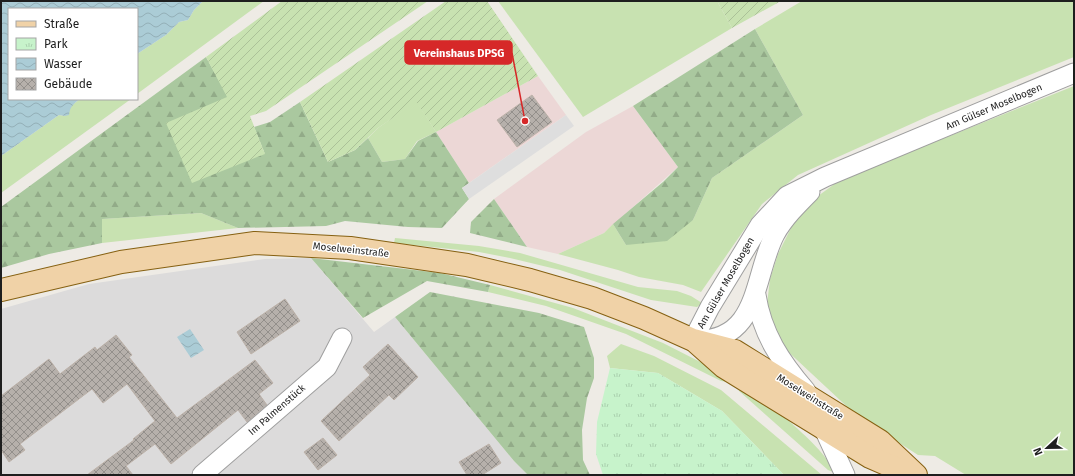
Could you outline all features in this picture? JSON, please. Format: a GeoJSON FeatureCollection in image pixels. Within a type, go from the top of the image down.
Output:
{"type":"FeatureCollection","features":[{"type":"Feature","properties":{"kind":"main road","name":"Moselweinstraße"},"geometry":{"type":"LineString","coordinates":[[1,290],[121,262],[255,243],[350,248],[467,265],[530,280],[605,302],[693,340],[734,351],[880,441],[916,475]]}},
{"type":"Feature","properties":{"kind":"main road","name":"Moselweinstraße"},"geometry":{"type":"LineString","coordinates":[[693,340],[724,367],[824,429],[870,457],[912,475]]}},
{"type":"Feature","properties":{"kind":"street","name":"Am Gülser Moselbogen"},"geometry":{"type":"LineString","coordinates":[[693,340],[710,307],[760,225],[787,196],[825,177],[1074,73]]}},
{"type":"Feature","properties":{"kind":"street","name":"Am Gülser Moselbogen"},"geometry":{"type":"LineString","coordinates":[[693,340],[713,338],[730,331],[747,315],[756,295],[762,268],[775,234],[796,205],[825,177]]}},
{"type":"Feature","properties":{"kind":"street","name":"Am Gülser Moselbogen"},"geometry":{"type":"LineString","coordinates":[[756,295],[760,316],[767,337],[787,370],[809,396]]}},
{"type":"Feature","properties":{"kind":"street","name":"Im Palmenstück"},"geometry":{"type":"LineString","coordinates":[[202,475],[327,367],[342,338]]}},
{"type":"Feature","properties":{"kind":"street"},"geometry":{"type":"LineString","coordinates":[[824,429],[845,475]]}},
{"type":"Feature","properties":{"kind":"shaded area"},"geometry":{"type":"Polygon","coordinates":[[[538,76],[566,115],[469,183],[436,132],[538,76]]]}},
{"type":"Feature","properties":{"kind":"shaded area"},"geometry":{"type":"Polygon","coordinates":[[[633,106],[678,167],[604,233],[558,254],[527,247],[494,199],[586,132],[633,106]]]}},
{"type":"Feature","properties":{"kind":"shaded area"},"geometry":{"type":"Polygon","coordinates":[[[566,115],[574,126],[469,199],[462,188],[566,115]]]}},
{"type":"Feature","properties":{"kind":"shaded area"},"geometry":{"type":"Polygon","coordinates":[[[311,258],[374,332],[395,317],[514,461],[528,475],[1,475],[1,309],[89,284],[265,259],[311,258]]]}},
{"type":"Feature","properties":{"kind":"green space"},"geometry":{"type":"Polygon","coordinates":[[[203,1],[264,1],[138,93],[138,53],[166,35],[179,22],[188,20],[194,10],[203,1]]]}},
{"type":"Feature","properties":{"kind":"green space"},"geometry":{"type":"Polygon","coordinates":[[[282,1],[428,1],[266,111],[250,116],[265,154],[192,183],[166,123],[227,97],[206,57],[282,1]]]}},
{"type":"Feature","properties":{"kind":"green space"},"geometry":{"type":"Polygon","coordinates":[[[446,1],[487,1],[538,76],[436,132],[416,102],[378,128],[355,150],[328,162],[300,102],[446,1]]]}},
{"type":"Feature","properties":{"kind":"green space"},"geometry":{"type":"Polygon","coordinates":[[[498,1],[717,1],[732,28],[583,117],[498,1]]]}},
{"type":"Feature","properties":{"kind":"green space"},"geometry":{"type":"Polygon","coordinates":[[[717,1],[781,1],[732,28],[717,1]]]}},
{"type":"Feature","properties":{"kind":"green space"},"geometry":{"type":"Polygon","coordinates":[[[802,1],[1074,1],[1074,57],[931,115],[798,175],[762,204],[701,292],[683,285],[639,277],[558,254],[604,233],[613,224],[626,245],[693,220],[712,178],[803,115],[755,29],[802,1]]]}},
{"type":"Feature","properties":{"kind":"green space"},"geometry":{"type":"Polygon","coordinates":[[[755,29],[803,115],[712,178],[693,220],[667,241],[626,245],[613,224],[663,182],[678,167],[633,106],[755,29]]]}},
{"type":"Feature","properties":{"kind":"green space"},"geometry":{"type":"Polygon","coordinates":[[[206,57],[228,97],[265,154],[254,127],[270,122],[300,102],[328,162],[355,150],[368,138],[382,162],[405,159],[418,141],[436,132],[469,183],[462,188],[469,199],[442,228],[408,227],[345,221],[326,226],[238,228],[201,213],[102,219],[102,243],[49,254],[1,268],[1,207],[206,57]]]}},
{"type":"Feature","properties":{"kind":"green space"},"geometry":{"type":"Polygon","coordinates":[[[1074,86],[1074,475],[966,475],[935,456],[918,455],[856,415],[782,346],[771,328],[767,304],[770,279],[778,254],[793,224],[818,196],[840,180],[1074,86]]]}},
{"type":"Feature","properties":{"kind":"green space"},"geometry":{"type":"Polygon","coordinates":[[[79,100],[130,100],[1,193],[1,156],[59,115],[65,116],[72,105],[79,100]]]}},
{"type":"Feature","properties":{"kind":"green space"},"geometry":{"type":"Polygon","coordinates":[[[416,101],[436,132],[417,141],[405,159],[382,162],[368,138],[378,128],[416,101]]]}},
{"type":"Feature","properties":{"kind":"green space"},"geometry":{"type":"Polygon","coordinates":[[[494,199],[527,247],[470,233],[471,222],[494,199]]]}},
{"type":"Feature","properties":{"kind":"green space"},"geometry":{"type":"Polygon","coordinates":[[[201,213],[238,228],[102,243],[102,219],[201,213]]]}},
{"type":"Feature","properties":{"kind":"green space"},"geometry":{"type":"Polygon","coordinates":[[[395,238],[479,246],[520,253],[638,287],[677,291],[691,296],[702,303],[697,307],[651,300],[560,270],[479,252],[394,243],[395,238]]]}},
{"type":"Feature","properties":{"kind":"green space"},"geometry":{"type":"Polygon","coordinates":[[[311,258],[440,273],[490,285],[488,292],[427,281],[363,318],[311,258]]]}},
{"type":"Feature","properties":{"kind":"green space"},"geometry":{"type":"Polygon","coordinates":[[[490,285],[573,308],[663,343],[722,373],[728,382],[721,381],[626,334],[546,306],[488,292],[490,285]]]}},
{"type":"Feature","properties":{"kind":"green space"},"geometry":{"type":"Polygon","coordinates":[[[430,292],[539,313],[584,327],[594,358],[594,378],[587,398],[582,430],[583,460],[590,475],[528,475],[514,461],[395,317],[430,292]]]}},
{"type":"Feature","properties":{"kind":"green space"},"geometry":{"type":"Polygon","coordinates":[[[621,344],[654,356],[721,390],[822,475],[784,475],[722,411],[658,373],[610,368],[607,356],[621,344]]]}},
{"type":"Feature","properties":{"kind":"green space"},"geometry":{"type":"Polygon","coordinates":[[[610,368],[658,373],[722,411],[784,475],[603,475],[596,454],[597,422],[610,368]]]}},
{"type":"Feature","properties":{"kind":"green space"},"geometry":{"type":"Polygon","coordinates":[[[737,386],[762,400],[803,433],[830,464],[833,472],[828,470],[739,391],[737,386]]]}},
{"type":"Feature","properties":{"kind":"water"},"geometry":{"type":"Polygon","coordinates":[[[1,1],[203,1],[194,10],[188,20],[179,22],[166,35],[138,53],[138,8],[8,8],[8,100],[78,100],[72,106],[69,115],[59,115],[1,156],[1,1]]]}},
{"type":"Feature","properties":{"kind":"water"},"geometry":{"type":"Polygon","coordinates":[[[190,329],[204,350],[191,358],[177,337],[190,329]]]}},
{"type":"Feature","properties":{"kind":"building"},"geometry":{"type":"Polygon","coordinates":[[[532,95],[552,122],[517,147],[497,120],[532,95]]]}},
{"type":"Feature","properties":{"kind":"building"},"geometry":{"type":"Polygon","coordinates":[[[285,299],[300,321],[251,354],[237,332],[285,299]]]}},
{"type":"Feature","properties":{"kind":"building"},"geometry":{"type":"Polygon","coordinates":[[[116,335],[132,355],[129,357],[177,418],[255,360],[273,383],[259,394],[267,405],[247,422],[238,410],[171,464],[155,444],[126,466],[133,475],[87,475],[134,440],[133,439],[155,421],[127,384],[103,403],[92,389],[20,444],[25,450],[9,462],[1,450],[1,396],[49,359],[60,374],[95,347],[97,350],[116,335]]]}},
{"type":"Feature","properties":{"kind":"building"},"geometry":{"type":"Polygon","coordinates":[[[388,344],[418,377],[394,400],[389,395],[339,441],[321,421],[370,375],[363,367],[388,344]]]}},
{"type":"Feature","properties":{"kind":"building"},"geometry":{"type":"Polygon","coordinates":[[[323,438],[337,455],[318,470],[304,452],[323,438]]]}},
{"type":"Feature","properties":{"kind":"building"},"geometry":{"type":"Polygon","coordinates":[[[489,444],[501,463],[482,475],[467,475],[459,462],[489,444]]]}},
{"type":"Feature","properties":{"kind":"place","name":"Vereinshaus DPSG"},"geometry":{"type":"Point","coordinates":[525,121]}}]}
